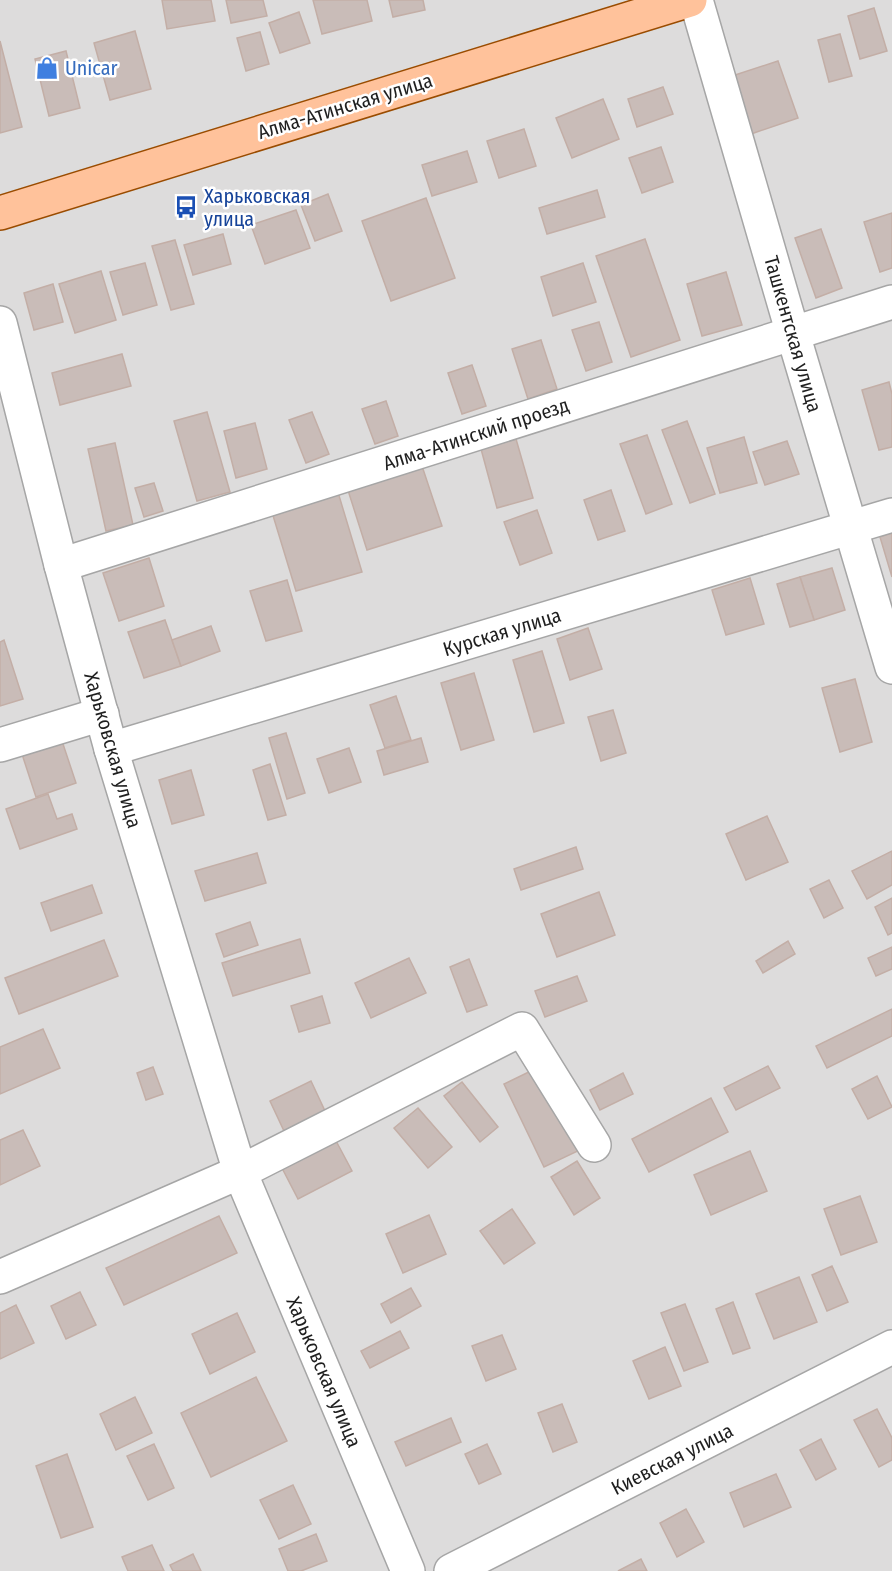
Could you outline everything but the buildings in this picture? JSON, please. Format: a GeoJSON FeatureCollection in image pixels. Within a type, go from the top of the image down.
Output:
{"type":"FeatureCollection","features":[{"type":"Feature","properties":{"kind":"main road","name":"Алма-Атинская улица"},"geometry":{"type":"LineString","coordinates":[[0,213],[690,0]]}},
{"type":"Feature","properties":{"kind":"street","name":"Ташкентская улица"},"geometry":{"type":"LineString","coordinates":[[696,0],[892,667]]}},
{"type":"Feature","properties":{"kind":"street","name":"Алма-Атинский проезд"},"geometry":{"type":"LineString","coordinates":[[61,565],[892,302]]}},
{"type":"Feature","properties":{"kind":"street","name":"Харьковская улица"},"geometry":{"type":"LineString","coordinates":[[0,323],[61,565],[111,749],[240,1172],[408,1571]]}},
{"type":"Feature","properties":{"kind":"street","name":"Курская улица"},"geometry":{"type":"LineString","coordinates":[[111,749],[892,514]]}},
{"type":"Feature","properties":{"kind":"street"},"geometry":{"type":"LineString","coordinates":[[0,745],[102,714]]}},
{"type":"Feature","properties":{"kind":"street"},"geometry":{"type":"LineString","coordinates":[[0,1277],[240,1172],[522,1029],[594,1145]]}},
{"type":"Feature","properties":{"kind":"street","name":"Киевская улица"},"geometry":{"type":"LineString","coordinates":[[451,1571],[892,1347]]}},
{"type":"Feature","properties":{"kind":"shaded area"},"geometry":{"type":"Polygon","coordinates":[[[0,0],[892,0],[892,1571],[0,1571],[0,0]]]}},
{"type":"Feature","properties":{"kind":"place","name":"Unicar"},"geometry":{"type":"Point","coordinates":[47,68]}},
{"type":"Feature","properties":{"kind":"place","name":"Харьковская улица"},"geometry":{"type":"Point","coordinates":[186,207]}}]}
